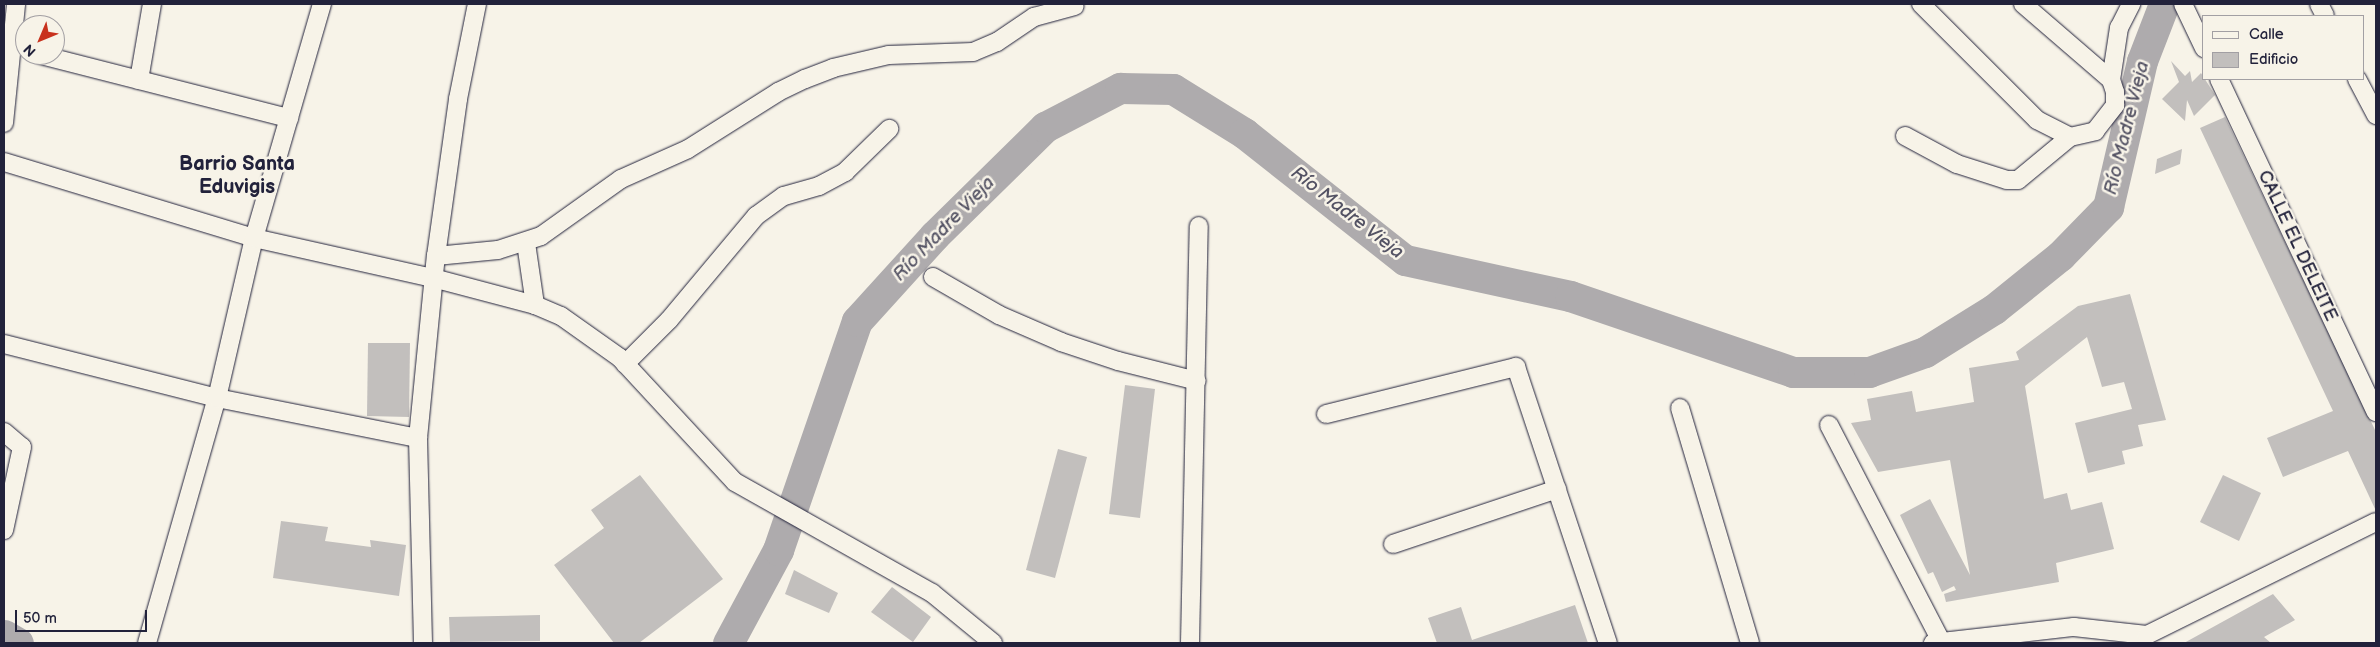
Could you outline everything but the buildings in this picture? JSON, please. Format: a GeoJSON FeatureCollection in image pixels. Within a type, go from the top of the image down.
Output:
{"type":"FeatureCollection","features":[{"type":"Feature","properties":{"kind":"street"},"geometry":{"type":"LineString","coordinates":[[140,80],[152,4]]}},
{"type":"Feature","properties":{"kind":"street"},"geometry":{"type":"LineString","coordinates":[[147,643],[217,398],[254,238],[322,4]]}},
{"type":"Feature","properties":{"kind":"street"},"geometry":{"type":"LineString","coordinates":[[424,643],[418,438],[433,278],[458,99],[477,4]]}},
{"type":"Feature","properties":{"kind":"street"},"geometry":{"type":"LineString","coordinates":[[1921,4],[2037,120],[2070,137]]}},
{"type":"Feature","properties":{"kind":"street"},"geometry":{"type":"LineString","coordinates":[[1905,136],[1957,164],[2007,180],[2018,180],[2070,137],[2091,133],[2108,118],[2115,105],[2116,92],[2111,80],[2023,4]]}},
{"type":"Feature","properties":{"kind":"street"},"geometry":{"type":"LineString","coordinates":[[2111,80],[2120,28],[2130,4]]}},
{"type":"Feature","properties":{"kind":"street"},"geometry":{"type":"LineString","coordinates":[[2183,4],[2202,44]]}},
{"type":"Feature","properties":{"kind":"street"},"geometry":{"type":"LineString","coordinates":[[436,256],[498,250],[526,243],[555,228],[621,179],[696,146],[778,92],[833,68],[889,55],[973,52],[997,42],[1034,17],[1075,6]]}},
{"type":"Feature","properties":{"kind":"street"},"geometry":{"type":"LineString","coordinates":[[65,61],[289,118]]}},
{"type":"Feature","properties":{"kind":"street"},"geometry":{"type":"LineString","coordinates":[[4,122],[16,65]]}},
{"type":"Feature","properties":{"kind":"street","name":"CALLE EL DELEITE"},"geometry":{"type":"LineString","coordinates":[[2218,80],[2376,412]]}},
{"type":"Feature","properties":{"kind":"street"},"geometry":{"type":"LineString","coordinates":[[2358,80],[2376,115]]}},
{"type":"Feature","properties":{"kind":"street"},"geometry":{"type":"LineString","coordinates":[[625,364],[669,320],[756,216],[784,196],[819,186],[845,172],[889,129]]}},
{"type":"Feature","properties":{"kind":"street"},"geometry":{"type":"LineString","coordinates":[[4,162],[254,238],[433,278],[535,305],[561,316],[592,335],[625,364],[735,482],[810,526],[932,593],[993,643]]}},
{"type":"Feature","properties":{"kind":"street"},"geometry":{"type":"LineString","coordinates":[[1190,643],[1199,226]]}},
{"type":"Feature","properties":{"kind":"street"},"geometry":{"type":"LineString","coordinates":[[526,243],[535,305]]}},
{"type":"Feature","properties":{"kind":"street"},"geometry":{"type":"LineString","coordinates":[[933,277],[999,315],[1052,338],[1118,361],[1197,381]]}},
{"type":"Feature","properties":{"kind":"street"},"geometry":{"type":"LineString","coordinates":[[4,344],[217,398],[418,438]]}},
{"type":"Feature","properties":{"kind":"street"},"geometry":{"type":"LineString","coordinates":[[1326,414],[1516,367],[1608,643]]}},
{"type":"Feature","properties":{"kind":"street"},"geometry":{"type":"LineString","coordinates":[[1680,408],[1750,643]]}},
{"type":"Feature","properties":{"kind":"street"},"geometry":{"type":"LineString","coordinates":[[1829,425],[1939,643],[2074,627],[2151,639],[2376,522]]}},
{"type":"Feature","properties":{"kind":"street"},"geometry":{"type":"LineString","coordinates":[[4,432],[22,446],[4,530]]}},
{"type":"Feature","properties":{"kind":"street"},"geometry":{"type":"LineString","coordinates":[[1393,544],[1556,489]]}},
{"type":"Feature","properties":{"kind":"waterway","name":"Río Madre Vieja"},"geometry":{"type":"LineString","coordinates":[[728,643],[778,550],[857,321],[934,236],[1045,127],[1120,88],[1173,89],[1244,133],[1405,260],[1570,296],[1793,372],[1869,372],[1925,352],[1994,309],[2060,256],[2108,207],[2142,61],[2164,4]]}},
{"type":"Feature","properties":{"kind":"waterway","name":"Río Madre Vieja"},"geometry":{"type":"LineString","coordinates":[[4,635],[18,643]]}},
{"type":"Feature","properties":{"kind":"district","name":"Barrio Santa Eduvigis"},"geometry":{"type":"Point","coordinates":[237,176]}}]}
